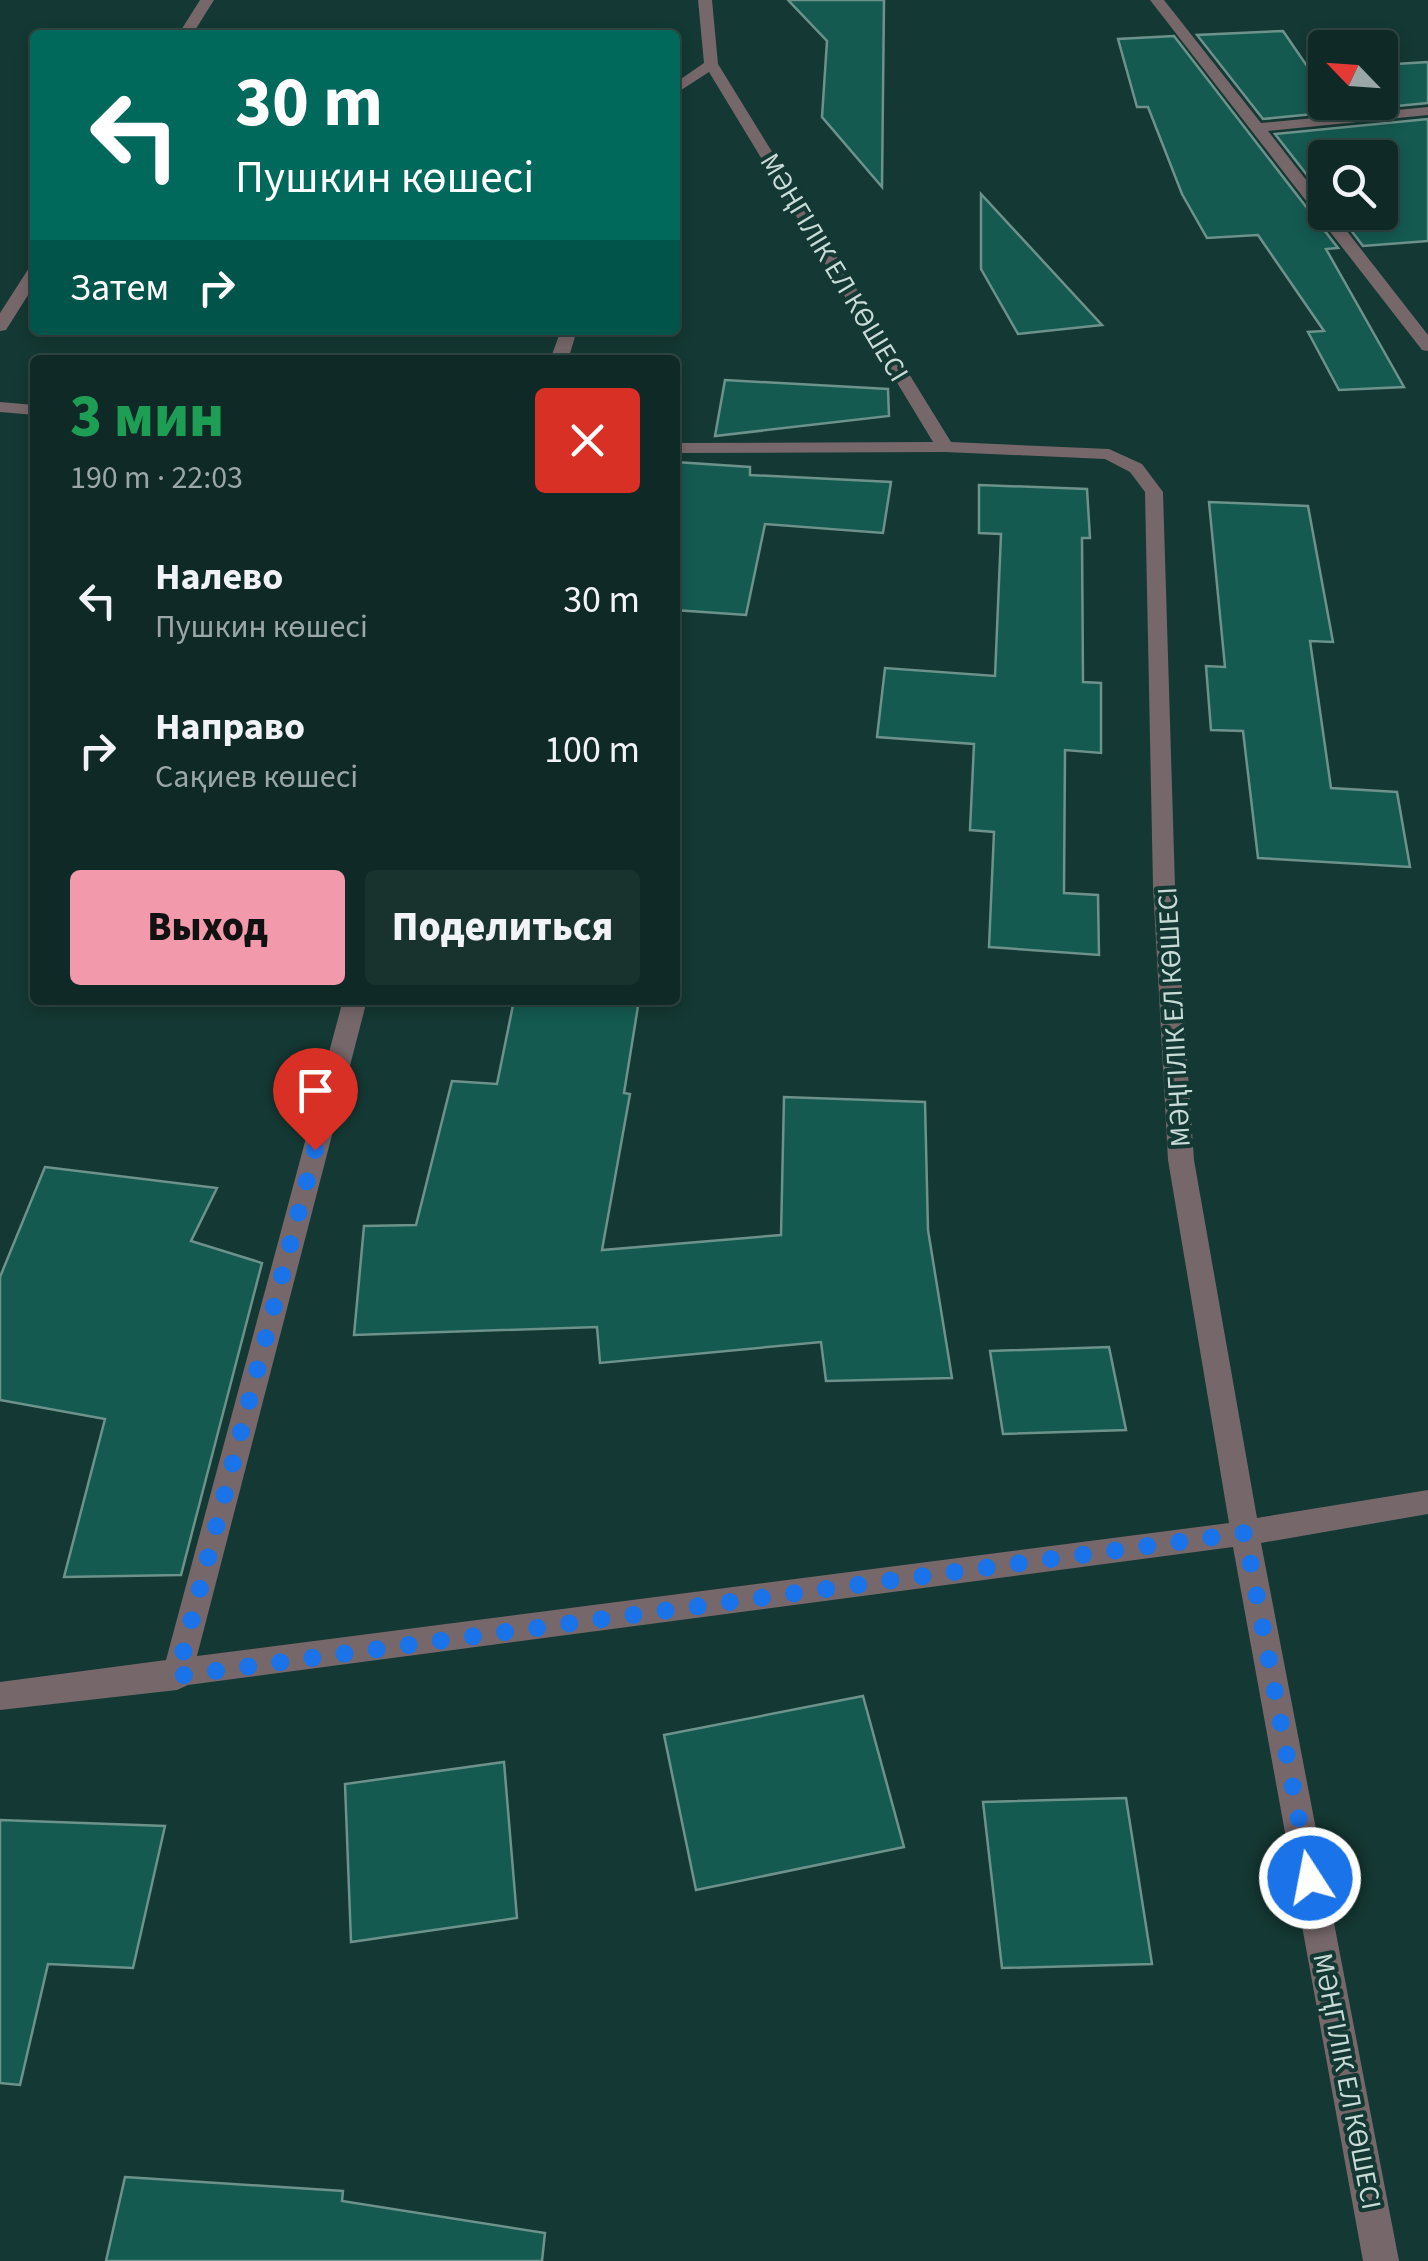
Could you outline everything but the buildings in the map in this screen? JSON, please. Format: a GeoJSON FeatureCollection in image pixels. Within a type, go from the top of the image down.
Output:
{"type":"FeatureCollection","features":[{"type":"Feature","properties":{"kind":"street"},"geometry":{"type":"LineString","coordinates":[[188,30],[208,0]]}},
{"type":"Feature","properties":{"kind":"street","name":"МӘҢГІЛІК ЕЛ КӨШЕСІ"},"geometry":{"type":"LineString","coordinates":[[705,0],[711,64],[945,447],[1109,454],[1136,468],[1154,492],[1164,886],[1181,1160],[1245,1533],[1381,2261]]}},
{"type":"Feature","properties":{"kind":"street"},"geometry":{"type":"LineString","coordinates":[[1158,0],[1428,346]]}},
{"type":"Feature","properties":{"kind":"street"},"geometry":{"type":"LineString","coordinates":[[680,86],[711,64]]}},
{"type":"Feature","properties":{"kind":"street"},"geometry":{"type":"LineString","coordinates":[[1258,128],[1428,111]]}},
{"type":"Feature","properties":{"kind":"street"},"geometry":{"type":"LineString","coordinates":[[0,326],[30,279]]}},
{"type":"Feature","properties":{"kind":"street"},"geometry":{"type":"LineString","coordinates":[[0,408],[30,410]]}},
{"type":"Feature","properties":{"kind":"street"},"geometry":{"type":"LineString","coordinates":[[680,448],[945,447]]}},
{"type":"Feature","properties":{"kind":"street"},"geometry":{"type":"LineString","coordinates":[[177,1676],[354,1005]]}},
{"type":"Feature","properties":{"kind":"street"},"geometry":{"type":"LineString","coordinates":[[0,1696],[177,1676],[1245,1533],[1428,1502]]}},
{"type":"Feature","properties":{"kind":"route"},"geometry":{"type":"LineString","coordinates":[[315,1150],[177,1676],[1245,1533],[1310,1878]]}}]}
